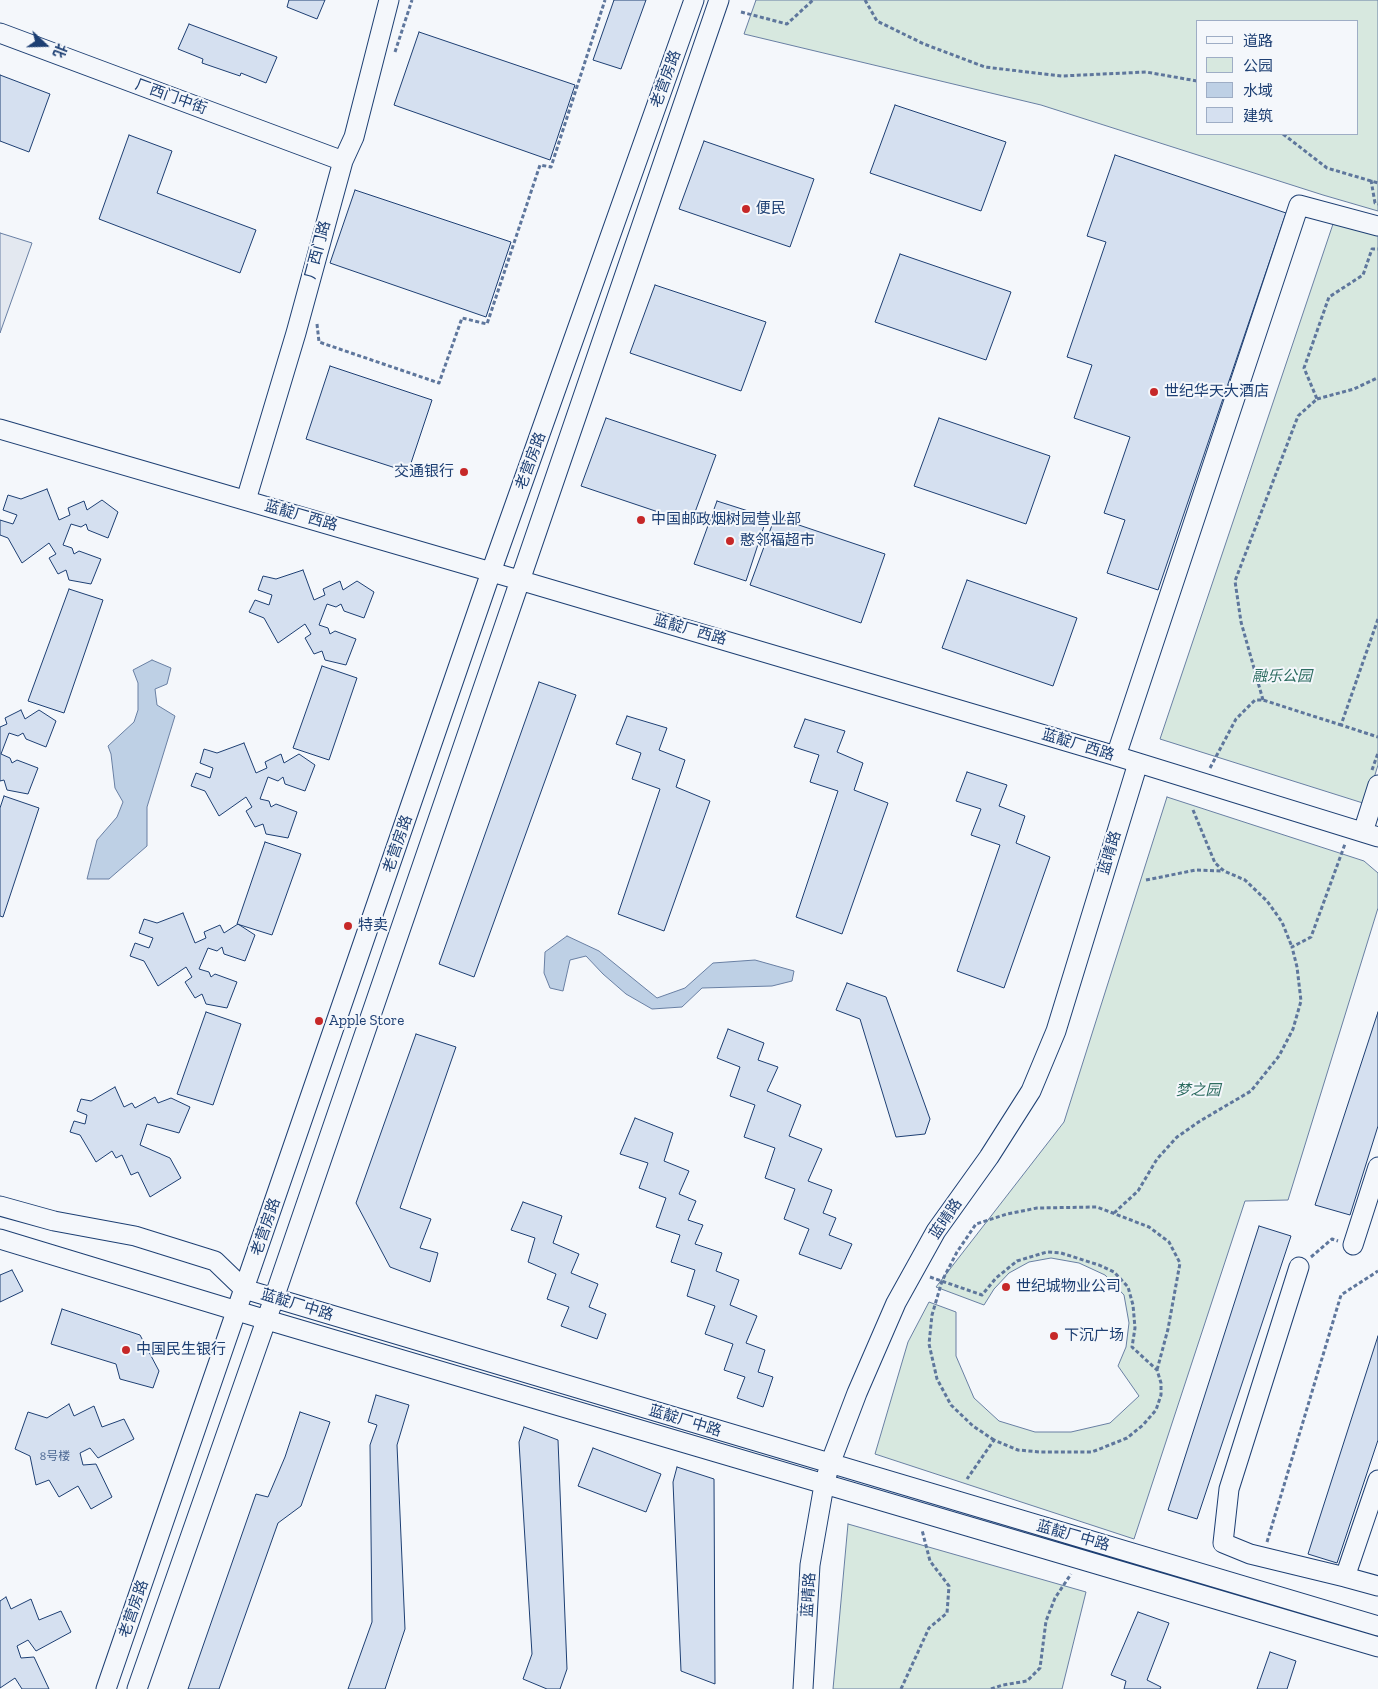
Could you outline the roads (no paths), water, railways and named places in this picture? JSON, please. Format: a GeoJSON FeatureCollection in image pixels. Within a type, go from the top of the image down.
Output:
{"type":"FeatureCollection","features":[{"type":"Feature","properties":{"kind":"street","name":"厂西门路"},"geometry":{"type":"LineString","coordinates":[[246,500],[296,333],[343,161],[354,137],[389,0]]}},
{"type":"Feature","properties":{"kind":"street","name":"老营房路"},"geometry":{"type":"LineString","coordinates":[[106,1689],[492,572],[694,0]]}},
{"type":"Feature","properties":{"kind":"street","name":"老营房路"},"geometry":{"type":"LineString","coordinates":[[136,1689],[274,1298],[719,0]]}},
{"type":"Feature","properties":{"kind":"street","name":"厂西门中街"},"geometry":{"type":"LineString","coordinates":[[0,33],[343,161]]}},
{"type":"Feature","properties":{"kind":"street"},"geometry":{"type":"LineString","coordinates":[[1116,756],[1299,205],[1378,226]]}},
{"type":"Feature","properties":{"kind":"street","name":"蓝靛厂西路"},"geometry":{"type":"LineString","coordinates":[[0,429],[1116,756],[1364,832]]}},
{"type":"Feature","properties":{"kind":"street","name":"蓝晴路"},"geometry":{"type":"LineString","coordinates":[[803,1689],[810,1565],[824,1485],[830,1464],[857,1393],[896,1303],[936,1230],[989,1157],[1031,1091],[1056,1031],[1138,763]]}},
{"type":"Feature","properties":{"kind":"street"},"geometry":{"type":"LineString","coordinates":[[1364,832],[1373,781]]}},
{"type":"Feature","properties":{"kind":"street"},"geometry":{"type":"LineString","coordinates":[[1353,1245],[1378,1167]]}},
{"type":"Feature","properties":{"kind":"street","name":"蓝靛厂中路"},"geometry":{"type":"LineString","coordinates":[[0,1206],[54,1221],[135,1236],[216,1261],[244,1289],[1378,1626]]}},
{"type":"Feature","properties":{"kind":"street","name":"蓝靛厂中路"},"geometry":{"type":"LineString","coordinates":[[0,1239],[266,1320],[1378,1647]]}},
{"type":"Feature","properties":{"kind":"street"},"geometry":{"type":"LineString","coordinates":[[1299,1267],[1229,1490],[1223,1543],[1256,1556],[1378,1586]]}},
{"type":"Feature","properties":{"kind":"street"},"geometry":{"type":"LineString","coordinates":[[1345,1577],[1378,1480]]}},
{"type":"Feature","properties":{"kind":"street"},"geometry":{"type":"LineString","coordinates":[[1233,1605],[1256,1556]]}},
{"type":"Feature","properties":{"kind":"water"},"geometry":{"type":"Polygon","coordinates":[[[152,660],[171,668],[167,684],[155,689],[157,705],[175,716],[147,807],[147,846],[109,879],[87,879],[97,840],[117,817],[123,802],[115,788],[111,754],[108,746],[134,722],[138,710],[138,683],[133,670],[152,660]]]}},
{"type":"Feature","properties":{"kind":"water"},"geometry":{"type":"Polygon","coordinates":[[[567,936],[599,951],[657,998],[685,988],[713,963],[755,960],[794,971],[792,981],[772,986],[702,988],[682,1007],[652,1009],[626,994],[586,956],[570,960],[563,991],[550,988],[544,973],[545,952],[567,936]]]}},
{"type":"Feature","properties":{"kind":"place","name":"便民"},"geometry":{"type":"Point","coordinates":[746,209]}},
{"type":"Feature","properties":{"kind":"place","name":"世纪华天大酒店"},"geometry":{"type":"Point","coordinates":[1154,392]}},
{"type":"Feature","properties":{"kind":"place","name":"交通银行"},"geometry":{"type":"Point","coordinates":[464,472]}},
{"type":"Feature","properties":{"kind":"place","name":"中国邮政烟树园营业部"},"geometry":{"type":"Point","coordinates":[641,520]}},
{"type":"Feature","properties":{"kind":"place","name":"憨邻福超市"},"geometry":{"type":"Point","coordinates":[730,541]}},
{"type":"Feature","properties":{"kind":"place","name":"特卖"},"geometry":{"type":"Point","coordinates":[348,926]}},
{"type":"Feature","properties":{"kind":"place","name":"Apple Store"},"geometry":{"type":"Point","coordinates":[319,1021]}},
{"type":"Feature","properties":{"kind":"place","name":"世纪城物业公司"},"geometry":{"type":"Point","coordinates":[1006,1287]}},
{"type":"Feature","properties":{"kind":"place","name":"下沉广场"},"geometry":{"type":"Point","coordinates":[1054,1336]}},
{"type":"Feature","properties":{"kind":"place","name":"中国民生银行"},"geometry":{"type":"Point","coordinates":[126,1350]}},
{"type":"Feature","properties":{"kind":"park label","name":"融乐公园"},"geometry":{"type":"Point","coordinates":[1282,677]}},
{"type":"Feature","properties":{"kind":"park label","name":"梦之园"},"geometry":{"type":"Point","coordinates":[1198,1091]}}]}
